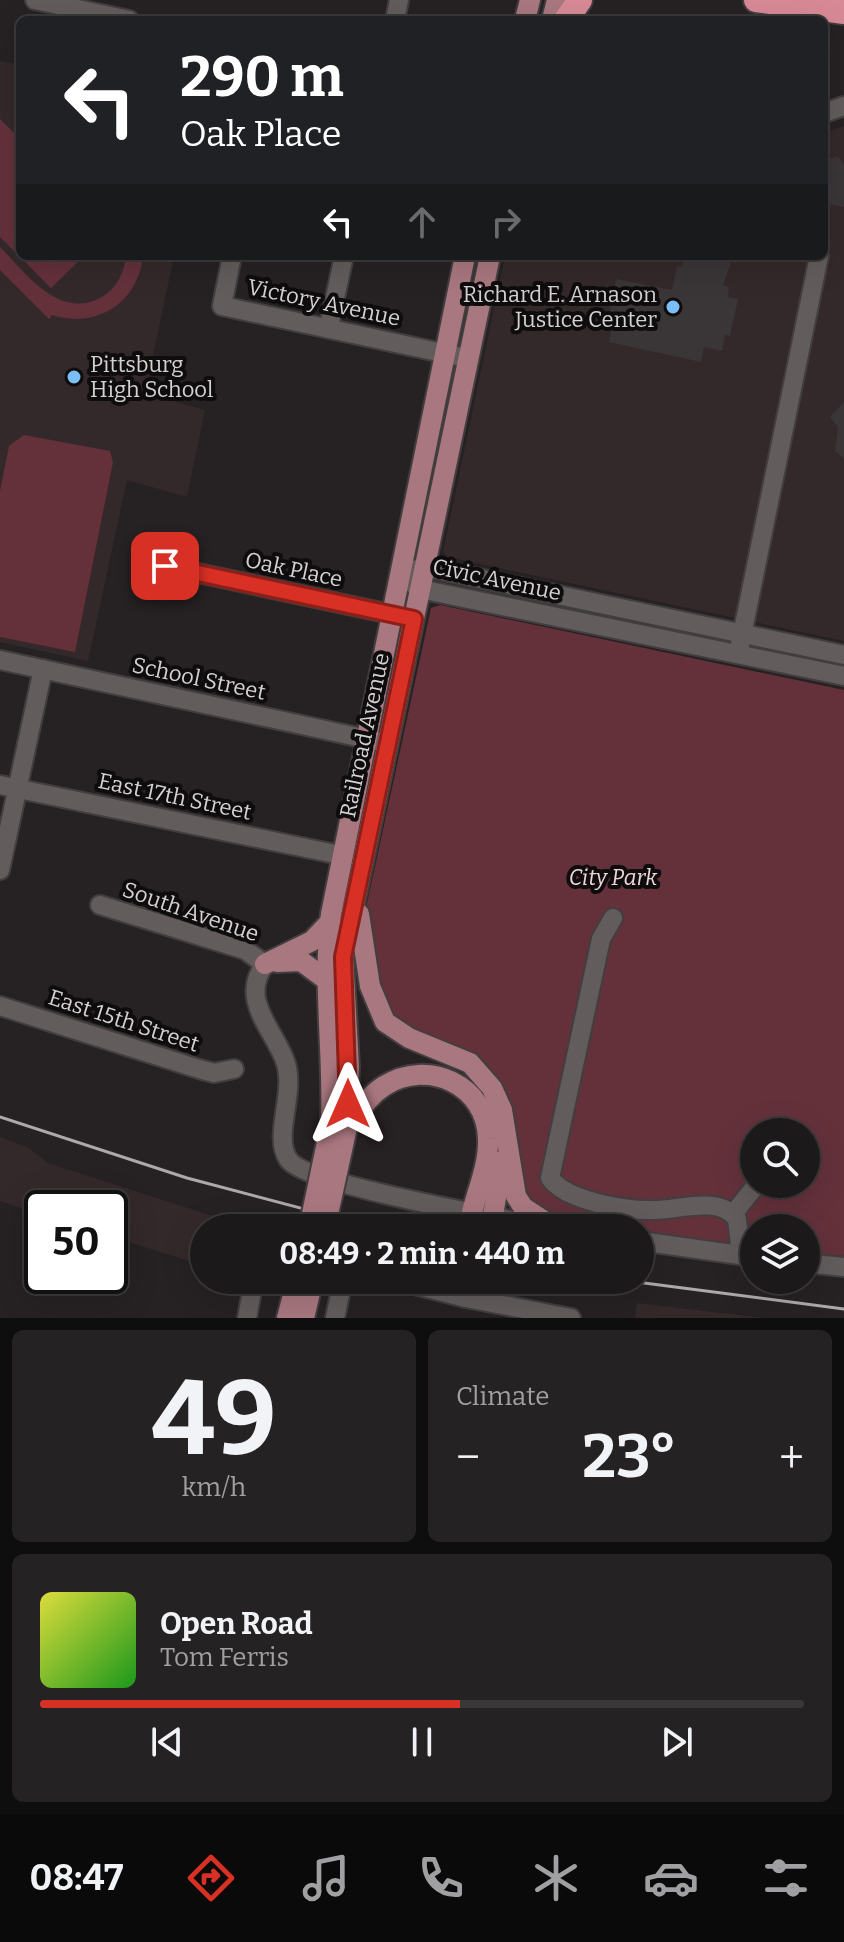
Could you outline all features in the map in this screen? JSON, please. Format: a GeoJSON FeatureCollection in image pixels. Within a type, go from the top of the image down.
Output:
{"type":"FeatureCollection","features":[{"type":"Feature","properties":{"kind":"highway"},"geometry":{"type":"LineString","coordinates":[[756,0],[844,12]]}},
{"type":"Feature","properties":{"kind":"main road","name":"Railroad Avenue"},"geometry":{"type":"LineString","coordinates":[[313,1214],[339,1125],[328,981],[329,923],[340,855],[464,260]]}},
{"type":"Feature","properties":{"kind":"main road","name":"Railroad Avenue"},"geometry":{"type":"LineString","coordinates":[[327,1214],[349,1067],[343,957],[466,358],[489,260]]}},
{"type":"Feature","properties":{"kind":"main road"},"geometry":{"type":"LineString","coordinates":[[360,869],[361,939],[377,1007],[385,1022],[398,1032],[470,1063],[483,1075],[502,1110],[505,1144],[516,1196],[523,1207],[534,1214]]}},
{"type":"Feature","properties":{"kind":"main road"},"geometry":{"type":"LineString","coordinates":[[265,964],[312,941],[329,923]]}},
{"type":"Feature","properties":{"kind":"main road"},"geometry":{"type":"LineString","coordinates":[[265,964],[301,961],[328,981]]}},
{"type":"Feature","properties":{"kind":"main road"},"geometry":{"type":"LineString","coordinates":[[339,1125],[373,1094],[398,1079],[422,1074],[450,1079],[461,1086],[478,1103],[488,1136],[472,1212]]}},
{"type":"Feature","properties":{"kind":"main road"},"geometry":{"type":"LineString","coordinates":[[493,1214],[505,1144]]}},
{"type":"Feature","properties":{"kind":"street"},"geometry":{"type":"LineString","coordinates":[[35,0],[110,16]]}},
{"type":"Feature","properties":{"kind":"street","name":"Victory Avenue"},"geometry":{"type":"LineString","coordinates":[[231,260],[222,306],[329,326],[466,358]]}},
{"type":"Feature","properties":{"kind":"street"},"geometry":{"type":"LineString","coordinates":[[329,326],[343,260]]}},
{"type":"Feature","properties":{"kind":"street"},"geometry":{"type":"LineString","coordinates":[[740,643],[818,260]]}},
{"type":"Feature","properties":{"kind":"street","name":"Oak Place"},"geometry":{"type":"LineString","coordinates":[[165,566],[414,619]]}},
{"type":"Feature","properties":{"kind":"street","name":"Civic Avenue"},"geometry":{"type":"LineString","coordinates":[[400,574],[425,567],[740,643],[844,676]]}},
{"type":"Feature","properties":{"kind":"street","name":"Civic Avenue"},"geometry":{"type":"LineString","coordinates":[[400,574],[420,589],[740,643],[844,655]]}},
{"type":"Feature","properties":{"kind":"street","name":"School Street"},"geometry":{"type":"LineString","coordinates":[[0,660],[387,743]]}},
{"type":"Feature","properties":{"kind":"street"},"geometry":{"type":"LineString","coordinates":[[0,870],[8,787],[43,669]]}},
{"type":"Feature","properties":{"kind":"street","name":"East 17th Street"},"geometry":{"type":"LineString","coordinates":[[8,787],[340,855]]}},
{"type":"Feature","properties":{"kind":"street","name":"South Avenue"},"geometry":{"type":"LineString","coordinates":[[100,905],[245,950],[265,964]]}},
{"type":"Feature","properties":{"kind":"street"},"geometry":{"type":"LineString","coordinates":[[613,918],[601,939],[550,1178],[558,1189],[604,1203],[653,1210],[716,1207],[733,1214],[740,1234]]}},
{"type":"Feature","properties":{"kind":"street"},"geometry":{"type":"LineString","coordinates":[[265,964],[253,991],[256,1005],[286,1064],[290,1094],[282,1140],[290,1163],[360,1187],[482,1214]]}},
{"type":"Feature","properties":{"kind":"street","name":"East 15th Street"},"geometry":{"type":"LineString","coordinates":[[0,1006],[199,1069],[214,1073],[234,1069]]}},
{"type":"Feature","properties":{"kind":"street"},"geometry":{"type":"LineString","coordinates":[[733,1214],[746,1198]]}},
{"type":"Feature","properties":{"kind":"street"},"geometry":{"type":"LineString","coordinates":[[654,1243],[740,1255]]}},
{"type":"Feature","properties":{"kind":"street"},"geometry":{"type":"LineString","coordinates":[[820,1264],[844,1267]]}},
{"type":"Feature","properties":{"kind":"street"},"geometry":{"type":"LineString","coordinates":[[247,1318],[251,1294]]}},
{"type":"Feature","properties":{"kind":"street"},"geometry":{"type":"LineString","coordinates":[[335,1318],[340,1294]]}},
{"type":"Feature","properties":{"kind":"street"},"geometry":{"type":"LineString","coordinates":[[450,1294],[571,1318]]}},
{"type":"Feature","properties":{"kind":"shaded area","name":"Pittsburg High School"},"geometry":{"type":"Polygon","coordinates":[[[0,61],[16,64],[16,260],[173,260],[145,393],[205,410],[187,497],[127,480],[88,661],[0,642],[0,61]]]}},
{"type":"Feature","properties":{"kind":"shaded area"},"geometry":{"type":"Polygon","coordinates":[[[844,126],[844,641],[447,557],[443,552],[504,260],[828,260],[828,132],[844,126]]]}},
{"type":"Feature","properties":{"kind":"shaded area"},"geometry":{"type":"Polygon","coordinates":[[[0,1137],[29,1148],[48,1163],[206,1214],[190,1214],[190,1262],[128,1242],[128,1190],[24,1190],[24,1209],[0,1201],[0,1137]]]}},
{"type":"Feature","properties":{"kind":"shaded area"},"geometry":{"type":"Polygon","coordinates":[[[637,1303],[764,1318],[635,1318],[637,1303]]]}},
{"type":"Feature","properties":{"kind":"green space"},"geometry":{"type":"Polygon","coordinates":[[[0,119],[16,135],[16,253],[0,237],[0,119]]]}},
{"type":"Feature","properties":{"kind":"green space"},"geometry":{"type":"Polygon","coordinates":[[[0,247],[45,291],[58,299],[86,303],[112,289],[119,280],[125,260],[142,260],[140,273],[124,299],[99,315],[84,318],[52,315],[49,319],[0,270],[0,247]]]}},
{"type":"Feature","properties":{"kind":"green space"},"geometry":{"type":"Polygon","coordinates":[[[23,260],[80,260],[51,288],[23,260]]]}},
{"type":"Feature","properties":{"kind":"green space"},"geometry":{"type":"Polygon","coordinates":[[[24,435],[110,451],[113,462],[75,652],[0,637],[0,491],[9,446],[24,435]]]}},
{"type":"Feature","properties":{"kind":"green space","name":"City Park"},"geometry":{"type":"Polygon","coordinates":[[[440,605],[844,690],[844,1256],[820,1254],[820,1214],[740,1214],[740,1245],[654,1235],[654,1214],[550,1214],[525,1196],[501,1094],[395,1020],[383,1001],[366,908],[431,608],[440,605]]]}},
{"type":"Feature","properties":{"kind":"building"},"geometry":{"type":"Polygon","coordinates":[[[838,156],[844,165],[844,207],[828,204],[828,160],[838,156]]]}},
{"type":"Feature","properties":{"kind":"building","name":"Richard E. Arnason Justice Center"},"geometry":{"type":"Polygon","coordinates":[[[684,260],[723,260],[731,263],[723,285],[729,287],[728,297],[738,299],[730,336],[725,335],[722,351],[704,347],[701,362],[609,342],[614,316],[609,316],[616,279],[672,290],[677,266],[681,267],[684,260]]]}},
{"type":"Feature","properties":{"kind":"building"},"geometry":{"type":"Polygon","coordinates":[[[844,402],[844,459],[835,451],[838,427],[830,417],[844,402]]]}},
{"type":"Feature","properties":{"kind":"railway"},"geometry":{"type":"LineString","coordinates":[[0,1117],[187,1178],[323,1214]]}},
{"type":"Feature","properties":{"kind":"railway"},"geometry":{"type":"LineString","coordinates":[[654,1284],[844,1309]]}},
{"type":"Feature","properties":{"kind":"place","name":"Richard E. Arnason Justice Center"},"geometry":{"type":"Point","coordinates":[673,307]}},
{"type":"Feature","properties":{"kind":"place","name":"Pittsburg High School"},"geometry":{"type":"Point","coordinates":[74,377]}},
{"type":"Feature","properties":{"kind":"route"},"geometry":{"type":"LineString","coordinates":[[165,566],[414,619],[343,957],[348,1104]]}}]}
